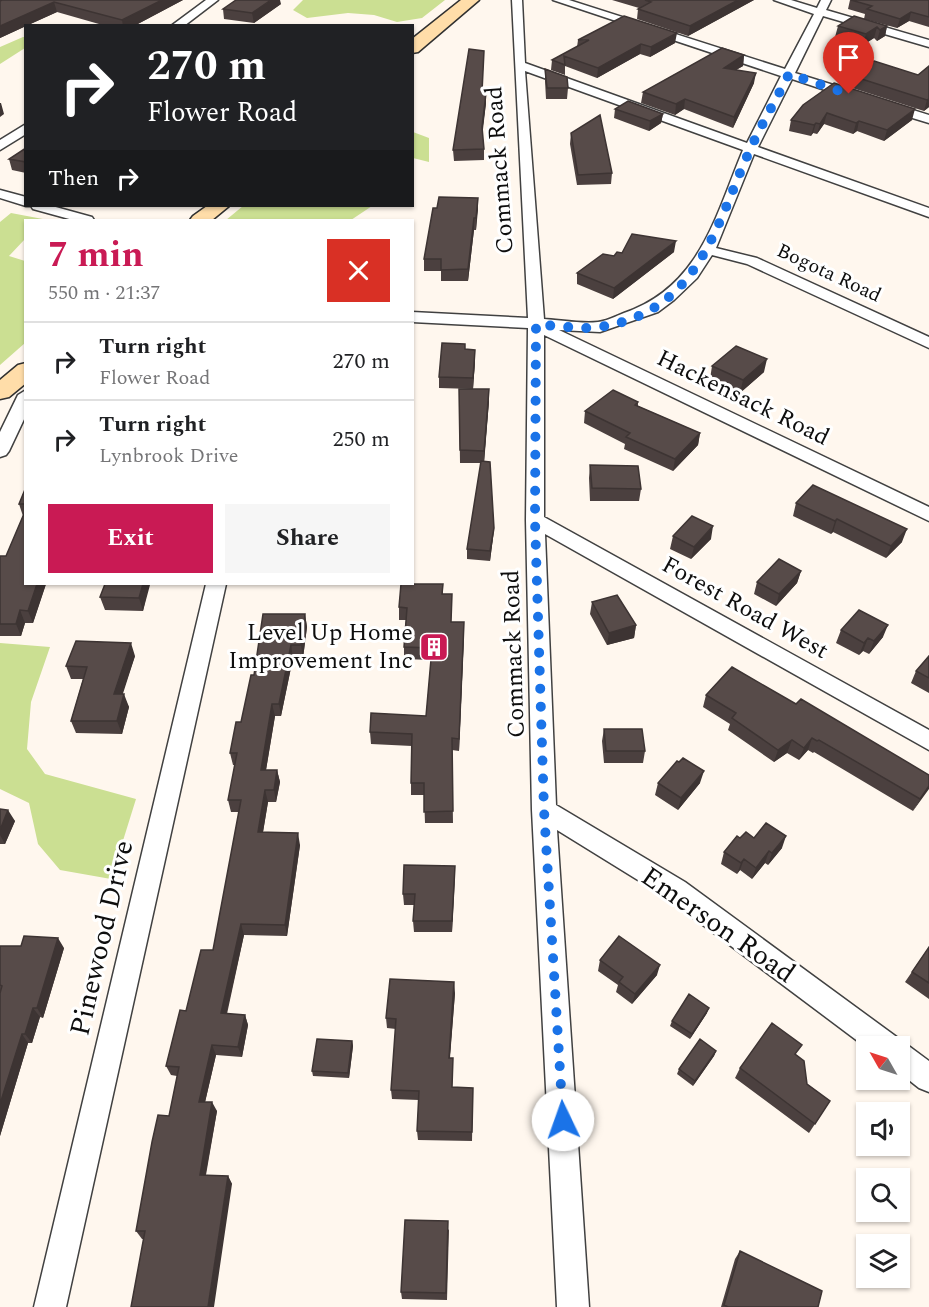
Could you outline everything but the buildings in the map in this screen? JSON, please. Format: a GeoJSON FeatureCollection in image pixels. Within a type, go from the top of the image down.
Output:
{"type":"FeatureCollection","features":[{"type":"Feature","properties":{"kind":"main road"},"geometry":{"type":"LineString","coordinates":[[414,46],[471,0]]}},
{"type":"Feature","properties":{"kind":"main road"},"geometry":{"type":"LineString","coordinates":[[201,219],[218,207]]}},
{"type":"Feature","properties":{"kind":"main road"},"geometry":{"type":"LineString","coordinates":[[0,392],[24,372]]}},
{"type":"Feature","properties":{"kind":"street"},"geometry":{"type":"LineString","coordinates":[[179,24],[213,0]]}},
{"type":"Feature","properties":{"kind":"street","name":"Commack Road"},"geometry":{"type":"LineString","coordinates":[[517,0],[536,325],[535,520],[544,810],[573,1307]]}},
{"type":"Feature","properties":{"kind":"street"},"geometry":{"type":"LineString","coordinates":[[558,0],[929,119]]}},
{"type":"Feature","properties":{"kind":"street"},"geometry":{"type":"LineString","coordinates":[[779,0],[823,6],[929,44]]}},
{"type":"Feature","properties":{"kind":"street"},"geometry":{"type":"LineString","coordinates":[[414,317],[600,327],[652,309],[692,275],[708,250],[750,150],[823,6]]}},
{"type":"Feature","properties":{"kind":"street"},"geometry":{"type":"LineString","coordinates":[[519,65],[929,213]]}},
{"type":"Feature","properties":{"kind":"street"},"geometry":{"type":"LineString","coordinates":[[0,146],[24,129]]}},
{"type":"Feature","properties":{"kind":"street"},"geometry":{"type":"LineString","coordinates":[[0,194],[24,201]]}},
{"type":"Feature","properties":{"kind":"street"},"geometry":{"type":"LineString","coordinates":[[42,207],[84,219]]}},
{"type":"Feature","properties":{"kind":"street","name":"Bogota Road"},"geometry":{"type":"LineString","coordinates":[[708,250],[752,261],[929,343]]}},
{"type":"Feature","properties":{"kind":"street","name":"Hackensack Road"},"geometry":{"type":"LineString","coordinates":[[536,325],[929,515]]}},
{"type":"Feature","properties":{"kind":"street"},"geometry":{"type":"LineString","coordinates":[[0,451],[24,399]]}},
{"type":"Feature","properties":{"kind":"street","name":"Forest Road West"},"geometry":{"type":"LineString","coordinates":[[535,520],[929,741]]}},
{"type":"Feature","properties":{"kind":"street","name":"Pinewood Drive"},"geometry":{"type":"LineString","coordinates":[[50,1307],[216,585]]}},
{"type":"Feature","properties":{"kind":"street","name":"Emerson Road"},"geometry":{"type":"LineString","coordinates":[[544,810],[676,890],[873,1036]]}},
{"type":"Feature","properties":{"kind":"street"},"geometry":{"type":"LineString","coordinates":[[910,1064],[929,1078]]}},
{"type":"Feature","properties":{"kind":"green space"},"geometry":{"type":"Polygon","coordinates":[[[303,0],[445,0],[422,18],[397,22],[374,15],[348,13],[307,18],[293,10],[303,0]]]}},
{"type":"Feature","properties":{"kind":"green space"},"geometry":{"type":"Polygon","coordinates":[[[24,37],[24,49],[0,64],[0,47],[24,37]]]}},
{"type":"Feature","properties":{"kind":"green space"},"geometry":{"type":"Polygon","coordinates":[[[414,132],[429,138],[429,162],[414,158],[414,132]]]}},
{"type":"Feature","properties":{"kind":"green space"},"geometry":{"type":"Polygon","coordinates":[[[242,207],[370,207],[352,219],[227,219],[242,207]]]}},
{"type":"Feature","properties":{"kind":"green space"},"geometry":{"type":"Polygon","coordinates":[[[11,213],[43,219],[24,219],[24,240],[9,256],[24,261],[24,344],[0,365],[0,222],[11,213]]]}},
{"type":"Feature","properties":{"kind":"green space"},"geometry":{"type":"Polygon","coordinates":[[[0,643],[50,647],[31,702],[27,749],[45,774],[136,799],[111,879],[60,870],[38,844],[29,803],[0,789],[0,643]]]}},
{"type":"Feature","properties":{"kind":"place","name":"Level Up Home Improvement Inc"},"geometry":{"type":"Point","coordinates":[434,647]}},
{"type":"Feature","properties":{"kind":"route"},"geometry":{"type":"LineString","coordinates":[[563,1120],[544,810],[535,520],[536,325],[600,327],[652,309],[669,297],[692,275],[708,250],[750,150],[789,74],[849,94]]}}]}
